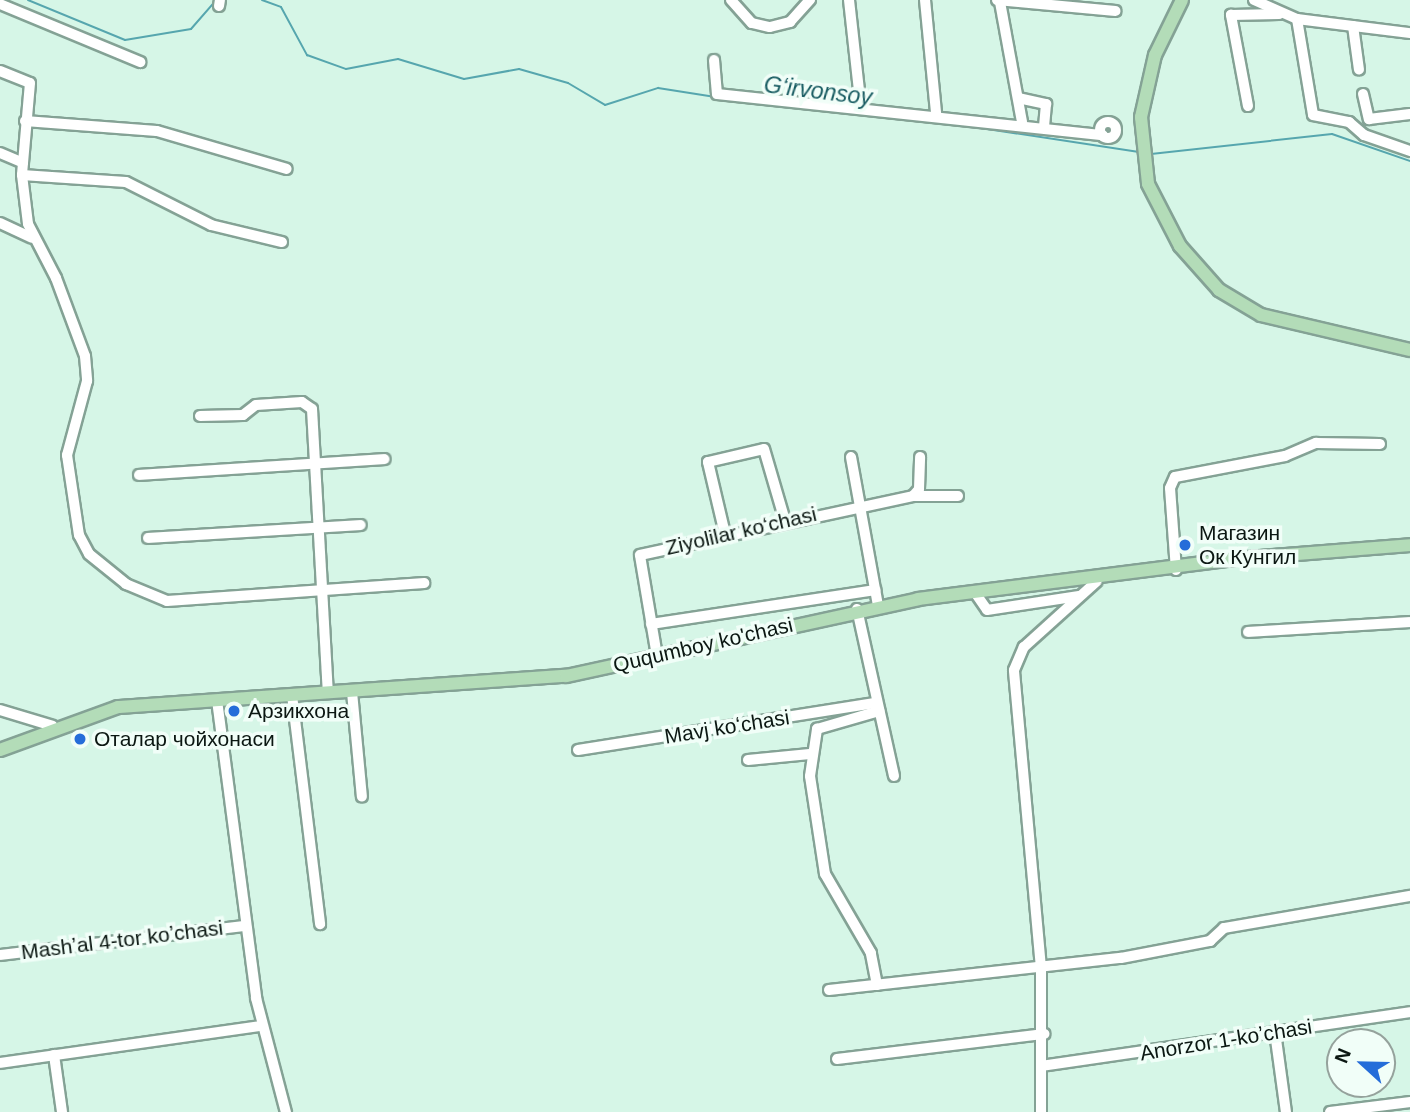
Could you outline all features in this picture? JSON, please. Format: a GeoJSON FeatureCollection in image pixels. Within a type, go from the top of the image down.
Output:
{"type":"FeatureCollection","features":[{"type":"Feature","properties":{"kind":"main road"},"geometry":{"type":"LineString","coordinates":[[1182,0],[1155,55],[1141,117],[1148,184],[1180,246],[1228,297],[1289,324],[1410,350]]}},
{"type":"Feature","properties":{"kind":"main road","name":"Ququmboy ko'chasi"},"geometry":{"type":"LineString","coordinates":[[0,750],[53,726],[118,707],[519,682],[657,656],[857,609],[1410,544]]}},
{"type":"Feature","properties":{"kind":"street"},"geometry":{"type":"LineString","coordinates":[[731,0],[752,23],[770,27],[790,22],[810,0]]}},
{"type":"Feature","properties":{"kind":"street"},"geometry":{"type":"LineString","coordinates":[[849,0],[861,108]]}},
{"type":"Feature","properties":{"kind":"street"},"geometry":{"type":"LineString","coordinates":[[925,0],[936,113]]}},
{"type":"Feature","properties":{"kind":"street"},"geometry":{"type":"LineString","coordinates":[[1254,0],[1297,19],[1410,33]]}},
{"type":"Feature","properties":{"kind":"street"},"geometry":{"type":"LineString","coordinates":[[1022,122],[999,1],[1115,11]]}},
{"type":"Feature","properties":{"kind":"street"},"geometry":{"type":"LineString","coordinates":[[0,4],[140,62]]}},
{"type":"Feature","properties":{"kind":"street"},"geometry":{"type":"LineString","coordinates":[[1248,106],[1231,15],[1283,14]]}},
{"type":"Feature","properties":{"kind":"street"},"geometry":{"type":"LineString","coordinates":[[1297,19],[1313,116],[1349,122],[1364,135],[1410,151]]}},
{"type":"Feature","properties":{"kind":"street"},"geometry":{"type":"LineString","coordinates":[[1353,26],[1359,70]]}},
{"type":"Feature","properties":{"kind":"street"},"geometry":{"type":"LineString","coordinates":[[714,60],[717,94],[1022,122],[1102,135]]}},
{"type":"Feature","properties":{"kind":"street"},"geometry":{"type":"LineString","coordinates":[[0,71],[29,80],[22,176],[32,238],[56,278],[87,364],[67,455],[79,535],[89,554],[153,598],[322,591],[424,583]]}},
{"type":"Feature","properties":{"kind":"street"},"geometry":{"type":"LineString","coordinates":[[1363,94],[1369,120],[1410,114]]}},
{"type":"Feature","properties":{"kind":"street"},"geometry":{"type":"LineString","coordinates":[[1018,98],[1046,104],[1044,126]]}},
{"type":"Feature","properties":{"kind":"street"},"geometry":{"type":"LineString","coordinates":[[25,121],[157,131],[287,169]]}},
{"type":"Feature","properties":{"kind":"street"},"geometry":{"type":"LineString","coordinates":[[0,153],[23,163]]}},
{"type":"Feature","properties":{"kind":"street"},"geometry":{"type":"LineString","coordinates":[[22,176],[126,182],[211,225],[282,242]]}},
{"type":"Feature","properties":{"kind":"street"},"geometry":{"type":"LineString","coordinates":[[0,223],[32,238]]}},
{"type":"Feature","properties":{"kind":"street"},"geometry":{"type":"LineString","coordinates":[[200,416],[243,415],[256,405],[309,405],[328,693]]}},
{"type":"Feature","properties":{"kind":"street"},"geometry":{"type":"LineString","coordinates":[[1176,570],[1170,488],[1175,477],[1285,456],[1316,443],[1380,444]]}},
{"type":"Feature","properties":{"kind":"street"},"geometry":{"type":"LineString","coordinates":[[725,534],[708,464],[749,452],[766,449],[785,521]]}},
{"type":"Feature","properties":{"kind":"street"},"geometry":{"type":"LineString","coordinates":[[851,457],[857,504],[878,606]]}},
{"type":"Feature","properties":{"kind":"street"},"geometry":{"type":"LineString","coordinates":[[913,496],[919,489],[920,457]]}},
{"type":"Feature","properties":{"kind":"street"},"geometry":{"type":"LineString","coordinates":[[139,475],[384,459]]}},
{"type":"Feature","properties":{"kind":"street","name":"Ziyolilar koʻchasi"},"geometry":{"type":"LineString","coordinates":[[651,624],[640,555],[857,504],[913,496],[958,496]]}},
{"type":"Feature","properties":{"kind":"street"},"geometry":{"type":"LineString","coordinates":[[148,538],[361,525]]}},
{"type":"Feature","properties":{"kind":"street"},"geometry":{"type":"LineString","coordinates":[[1041,1112],[1041,1066],[1045,1034],[1041,968],[1014,670],[1024,647],[1097,581]]}},
{"type":"Feature","properties":{"kind":"street"},"geometry":{"type":"LineString","coordinates":[[657,656],[651,624],[875,590]]}},
{"type":"Feature","properties":{"kind":"street"},"geometry":{"type":"LineString","coordinates":[[976,594],[987,610],[1010,613],[1079,596]]}},
{"type":"Feature","properties":{"kind":"street"},"geometry":{"type":"LineString","coordinates":[[857,609],[894,776]]}},
{"type":"Feature","properties":{"kind":"street"},"geometry":{"type":"LineString","coordinates":[[1248,632],[1410,622]]}},
{"type":"Feature","properties":{"kind":"street"},"geometry":{"type":"LineString","coordinates":[[352,692],[362,797]]}},
{"type":"Feature","properties":{"kind":"street"},"geometry":{"type":"LineString","coordinates":[[292,695],[320,924]]}},
{"type":"Feature","properties":{"kind":"street"},"geometry":{"type":"LineString","coordinates":[[217,700],[245,926],[261,1026],[286,1112]]}},
{"type":"Feature","properties":{"kind":"street","name":"Mavj koʻchasi"},"geometry":{"type":"LineString","coordinates":[[578,750],[748,728],[878,707]]}},
{"type":"Feature","properties":{"kind":"street","name":"Mavj koʻchasi"},"geometry":{"type":"LineString","coordinates":[[877,985],[871,953],[828,881],[815,835],[810,754],[820,726],[878,707]]}},
{"type":"Feature","properties":{"kind":"street"},"geometry":{"type":"LineString","coordinates":[[0,710],[53,726]]}},
{"type":"Feature","properties":{"kind":"street","name":"Mavj koʻchasi"},"geometry":{"type":"LineString","coordinates":[[748,760],[810,754]]}},
{"type":"Feature","properties":{"kind":"street"},"geometry":{"type":"LineString","coordinates":[[830,990],[1041,968],[1210,941],[1224,928],[1410,896]]}},
{"type":"Feature","properties":{"kind":"street","name":"Mashʼal 4-tor koʼchasi"},"geometry":{"type":"LineString","coordinates":[[0,955],[245,926]]}},
{"type":"Feature","properties":{"kind":"street","name":"Аnorzor 1-koʼchasi"},"geometry":{"type":"LineString","coordinates":[[1041,1066],[1410,1012]]}},
{"type":"Feature","properties":{"kind":"street"},"geometry":{"type":"LineString","coordinates":[[0,1063],[261,1026]]}},
{"type":"Feature","properties":{"kind":"street"},"geometry":{"type":"LineString","coordinates":[[1275,1032],[1286,1112]]}},
{"type":"Feature","properties":{"kind":"street"},"geometry":{"type":"LineString","coordinates":[[837,1059],[1045,1034]]}},
{"type":"Feature","properties":{"kind":"street"},"geometry":{"type":"LineString","coordinates":[[54,1055],[62,1112]]}},
{"type":"Feature","properties":{"kind":"street"},"geometry":{"type":"LineString","coordinates":[[1330,1112],[1410,1102]]}},
{"type":"Feature","properties":{"kind":"waterway","name":"G‘irvonsoy"},"geometry":{"type":"LineString","coordinates":[[28,0],[125,40],[191,29],[215,1]]}},
{"type":"Feature","properties":{"kind":"waterway","name":"G‘irvonsoy"},"geometry":{"type":"LineString","coordinates":[[262,0],[281,7],[307,55],[346,69],[398,59],[464,79],[519,69],[568,83],[605,105],[658,88],[715,97]]}},
{"type":"Feature","properties":{"kind":"waterway","name":"G‘irvonsoy"},"geometry":{"type":"LineString","coordinates":[[961,125],[1139,152]]}},
{"type":"Feature","properties":{"kind":"waterway","name":"G‘irvonsoy"},"geometry":{"type":"LineString","coordinates":[[1151,154],[1332,134],[1410,161]]}},
{"type":"Feature","properties":{"kind":"place","name":"Магазин Ок Кунгил"},"geometry":{"type":"Point","coordinates":[1185,545]}},
{"type":"Feature","properties":{"kind":"place","name":"Арзикхона"},"geometry":{"type":"Point","coordinates":[234,711]}},
{"type":"Feature","properties":{"kind":"place","name":"Оталар чойхонаси"},"geometry":{"type":"Point","coordinates":[80,739]}}]}
